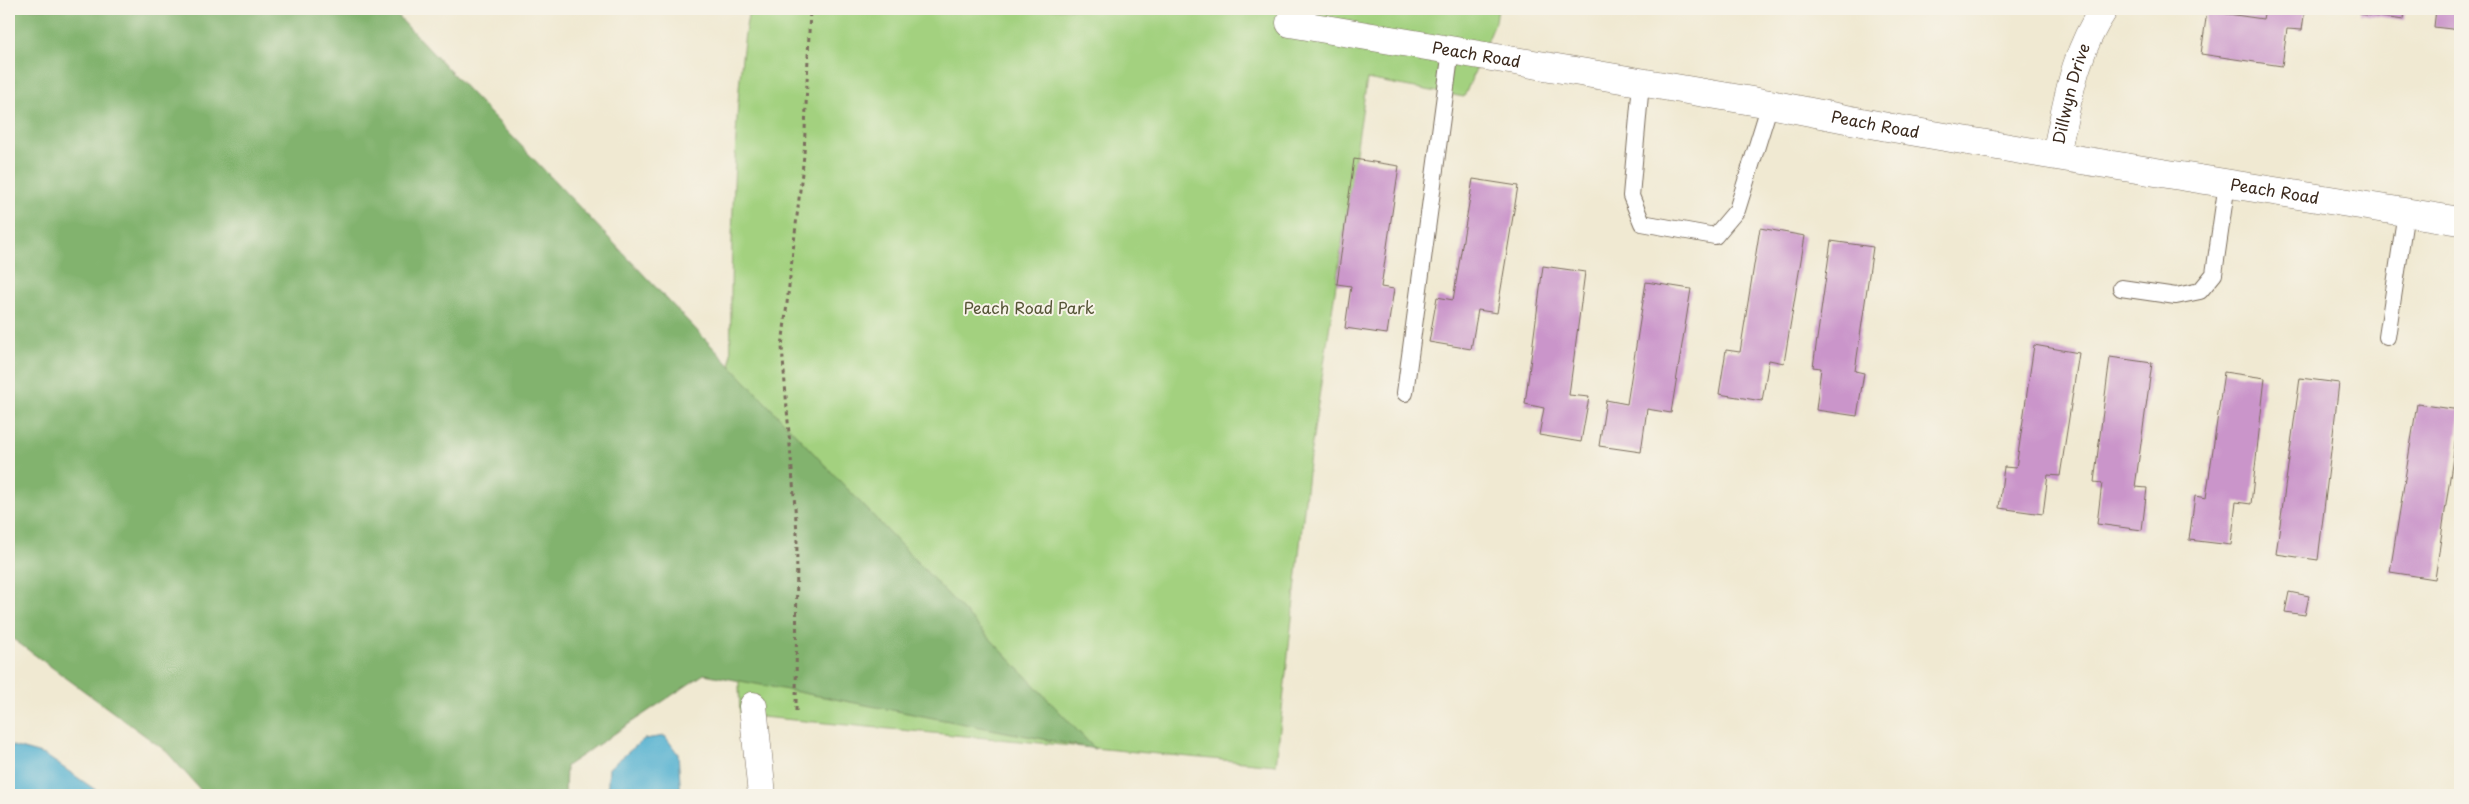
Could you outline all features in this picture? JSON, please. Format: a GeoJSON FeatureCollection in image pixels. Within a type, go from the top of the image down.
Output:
{"type":"FeatureCollection","features":[{"type":"Feature","properties":{"kind":"street","name":"Dillwyn Drive"},"geometry":{"type":"LineString","coordinates":[[2056,154],[2077,60],[2093,26],[2104,9]]}},
{"type":"Feature","properties":{"kind":"street","name":"Peach Road"},"geometry":{"type":"LineString","coordinates":[[1290,23],[1770,104],[1887,127],[2460,221]]}},
{"type":"Feature","properties":{"kind":"street"},"geometry":{"type":"LineString","coordinates":[[753,706],[762,795]]}},
{"type":"Feature","properties":{"kind":"lane"},"geometry":{"type":"LineString","coordinates":[[1405,393],[1451,50]]}},
{"type":"Feature","properties":{"kind":"lane"},"geometry":{"type":"LineString","coordinates":[[1640,83],[1631,196],[1642,223],[1715,236],[1737,210],[1770,104]]}},
{"type":"Feature","properties":{"kind":"lane"},"geometry":{"type":"LineString","coordinates":[[2121,288],[2176,296],[2200,291],[2214,274],[2227,183]]}},
{"type":"Feature","properties":{"kind":"lane"},"geometry":{"type":"LineString","coordinates":[[2387,337],[2406,212]]}},
{"type":"Feature","properties":{"kind":"path"},"geometry":{"type":"LineString","coordinates":[[796,711],[797,532],[782,347],[804,155],[810,9]]}},
{"type":"Feature","properties":{"kind":"green space"},"geometry":{"type":"Polygon","coordinates":[[[9,9],[391,9],[1095,749],[704,674],[566,766],[565,795],[205,795],[166,751],[9,636],[9,9]]]}},
{"type":"Feature","properties":{"kind":"green space","name":"Peach Road Park"},"geometry":{"type":"Polygon","coordinates":[[[749,9],[1498,9],[1496,21],[1464,97],[1367,79],[1309,463],[1276,765],[740,715],[732,462],[731,271],[738,108],[742,58],[749,9]]]}},
{"type":"Feature","properties":{"kind":"water"},"geometry":{"type":"Polygon","coordinates":[[[665,736],[678,754],[681,795],[607,795],[609,768],[644,739],[665,736]]]}},
{"type":"Feature","properties":{"kind":"water"},"geometry":{"type":"Polygon","coordinates":[[[9,745],[45,755],[103,795],[9,795],[9,745]]]}},
{"type":"Feature","properties":{"kind":"building"},"geometry":{"type":"Polygon","coordinates":[[[2265,9],[2305,9],[2302,30],[2287,29],[2282,66],[2201,54],[2207,11],[2263,19],[2265,9]]]}},
{"type":"Feature","properties":{"kind":"building"},"geometry":{"type":"Polygon","coordinates":[[[2360,9],[2405,9],[2404,20],[2360,14],[2360,9]]]}},
{"type":"Feature","properties":{"kind":"building"},"geometry":{"type":"Polygon","coordinates":[[[2436,9],[2460,9],[2460,30],[2434,27],[2436,9]]]}},
{"type":"Feature","properties":{"kind":"building"},"geometry":{"type":"Polygon","coordinates":[[[1354,159],[1399,166],[1381,287],[1394,289],[1387,334],[1345,328],[1351,286],[1337,284],[1354,159]]]}},
{"type":"Feature","properties":{"kind":"building"},"geometry":{"type":"Polygon","coordinates":[[[1473,179],[1518,186],[1497,313],[1478,310],[1471,349],[1429,342],[1437,297],[1453,300],[1473,179]]]}},
{"type":"Feature","properties":{"kind":"building"},"geometry":{"type":"Polygon","coordinates":[[[1760,228],[1805,236],[1784,363],[1769,360],[1762,401],[1719,394],[1726,350],[1740,352],[1760,228]]]}},
{"type":"Feature","properties":{"kind":"building"},"geometry":{"type":"Polygon","coordinates":[[[1831,241],[1873,247],[1855,371],[1864,373],[1857,416],[1816,410],[1821,368],[1813,367],[1831,241]]]}},
{"type":"Feature","properties":{"kind":"building"},"geometry":{"type":"Polygon","coordinates":[[[1543,266],[1585,272],[1569,395],[1589,397],[1581,442],[1539,435],[1544,408],[1525,404],[1543,266]]]}},
{"type":"Feature","properties":{"kind":"building"},"geometry":{"type":"Polygon","coordinates":[[[1646,282],[1691,289],[1671,413],[1647,409],[1641,452],[1599,446],[1606,400],[1627,404],[1646,282]]]}},
{"type":"Feature","properties":{"kind":"building"},"geometry":{"type":"Polygon","coordinates":[[[2034,345],[2079,353],[2060,476],[2048,475],[2043,514],[1999,508],[2004,467],[2016,468],[2034,345]]]}},
{"type":"Feature","properties":{"kind":"building"},"geometry":{"type":"Polygon","coordinates":[[[2110,357],[2152,363],[2135,487],[2147,488],[2142,530],[2097,524],[2102,483],[2094,482],[2110,357]]]}},
{"type":"Feature","properties":{"kind":"building"},"geometry":{"type":"Polygon","coordinates":[[[2224,372],[2265,378],[2251,504],[2236,502],[2231,545],[2189,540],[2195,496],[2206,498],[2224,372]]]}},
{"type":"Feature","properties":{"kind":"building"},"geometry":{"type":"Polygon","coordinates":[[[2300,378],[2339,383],[2318,560],[2276,554],[2300,378]]]}},
{"type":"Feature","properties":{"kind":"building"},"geometry":{"type":"Polygon","coordinates":[[[2417,404],[2460,410],[2435,579],[2390,572],[2417,404]]]}},
{"type":"Feature","properties":{"kind":"building"},"geometry":{"type":"Polygon","coordinates":[[[2289,592],[2309,596],[2305,615],[2285,612],[2289,592]]]}}]}
